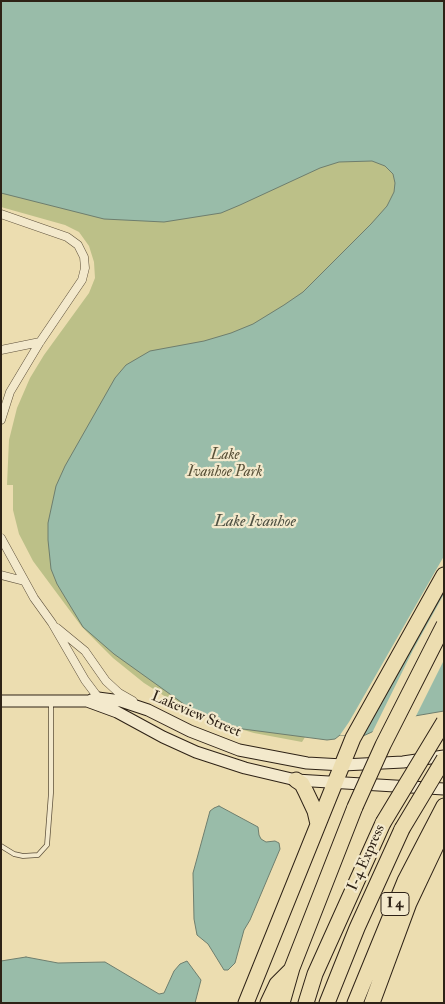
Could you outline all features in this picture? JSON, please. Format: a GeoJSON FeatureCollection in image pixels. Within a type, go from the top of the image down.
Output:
{"type":"FeatureCollection","features":[{"type":"Feature","properties":{"kind":"highway"},"geometry":{"type":"LineString","coordinates":[[246,1003],[353,738],[444,576]]}},
{"type":"Feature","properties":{"kind":"highway"},"geometry":{"type":"LineString","coordinates":[[282,1003],[292,968],[355,807],[383,745],[444,625]]}},
{"type":"Feature","properties":{"kind":"highway","name":"I-4 Express"},"geometry":{"type":"LineString","coordinates":[[306,1003],[315,974],[383,823],[444,722]]}},
{"type":"Feature","properties":{"kind":"highway","name":"I-4 Express"},"geometry":{"type":"LineString","coordinates":[[327,1003],[357,928],[402,829],[444,758]]}},
{"type":"Feature","properties":{"kind":"highway"},"geometry":{"type":"LineString","coordinates":[[296,780],[302,784],[309,797],[318,824]]}},
{"type":"Feature","properties":{"kind":"highway","name":"I 4"},"geometry":{"type":"LineString","coordinates":[[355,1003],[404,881],[443,807]]}},
{"type":"Feature","properties":{"kind":"highway"},"geometry":{"type":"LineString","coordinates":[[372,1003],[409,902],[444,829]]}},
{"type":"Feature","properties":{"kind":"highway"},"geometry":{"type":"LineString","coordinates":[[268,1003],[276,984],[292,968]]}},
{"type":"Feature","properties":{"kind":"street"},"geometry":{"type":"LineString","coordinates":[[1,214],[67,236],[78,245],[84,256],[86,268],[82,280],[40,342],[10,392],[1,420]]}},
{"type":"Feature","properties":{"kind":"street"},"geometry":{"type":"LineString","coordinates":[[1,350],[40,342]]}},
{"type":"Feature","properties":{"kind":"street"},"geometry":{"type":"LineString","coordinates":[[1,539],[24,581],[52,623],[85,680],[92,699]]}},
{"type":"Feature","properties":{"kind":"street"},"geometry":{"type":"LineString","coordinates":[[1,575],[24,581]]}},
{"type":"Feature","properties":{"kind":"street"},"geometry":{"type":"LineString","coordinates":[[52,623],[85,651],[106,681],[119,693],[148,710]]}},
{"type":"Feature","properties":{"kind":"street","name":"Lakeview Street"},"geometry":{"type":"LineString","coordinates":[[92,699],[163,737],[196,752],[245,768],[296,780],[334,784],[444,789]]}},
{"type":"Feature","properties":{"kind":"street","name":"Lakeview Street"},"geometry":{"type":"LineString","coordinates":[[1,701],[111,699],[148,710],[190,731],[239,750],[307,763],[403,762],[444,758]]}},
{"type":"Feature","properties":{"kind":"lane"},"geometry":{"type":"LineString","coordinates":[[1,846],[14,854],[23,856],[38,855],[47,845],[51,793],[51,700]]}},
{"type":"Feature","properties":{"kind":"green space","name":"Lake Ivanhoe"},"geometry":{"type":"Polygon","coordinates":[[[1,1],[444,1],[444,511],[302,742],[254,733],[219,723],[177,704],[144,683],[113,658],[82,627],[33,561],[19,534],[13,510],[13,485],[7,485],[9,440],[17,408],[30,378],[44,355],[89,293],[95,278],[94,262],[89,246],[79,232],[65,225],[1,207],[1,1]]]}},
{"type":"Feature","properties":{"kind":"water","name":"Lake Ivanhoe"},"geometry":{"type":"Polygon","coordinates":[[[1,1],[444,1],[444,711],[403,718],[363,736],[340,735],[335,739],[327,740],[243,729],[221,722],[188,707],[114,654],[83,627],[57,584],[51,569],[48,523],[56,486],[65,466],[115,378],[126,365],[150,351],[204,341],[231,333],[253,324],[303,292],[387,206],[394,192],[395,183],[393,174],[385,166],[372,161],[339,162],[320,168],[221,213],[164,222],[104,219],[1,193],[1,1]]]}},
{"type":"Feature","properties":{"kind":"water"},"geometry":{"type":"Polygon","coordinates":[[[219,806],[258,827],[261,839],[266,842],[275,841],[279,843],[280,849],[244,930],[235,963],[228,970],[224,970],[208,944],[197,935],[194,919],[193,873],[210,811],[219,806]]]}},
{"type":"Feature","properties":{"kind":"water"},"geometry":{"type":"Polygon","coordinates":[[[26,957],[58,963],[105,962],[159,994],[164,993],[174,971],[180,964],[187,961],[201,980],[195,1003],[1,1003],[1,961],[26,957]]]}},
{"type":"Feature","properties":{"kind":"pier"},"geometry":{"type":"Polygon","coordinates":[[[444,556],[444,591],[363,736],[340,735],[349,722],[444,556]]]}},
{"type":"Feature","properties":{"kind":"pier"},"geometry":{"type":"Polygon","coordinates":[[[444,594],[444,660],[415,718],[404,720],[371,735],[413,650],[444,594]]]}},
{"type":"Feature","properties":{"kind":"park label","name":"Lake Ivanhoe Park"},"geometry":{"type":"Point","coordinates":[225,464]}}]}
